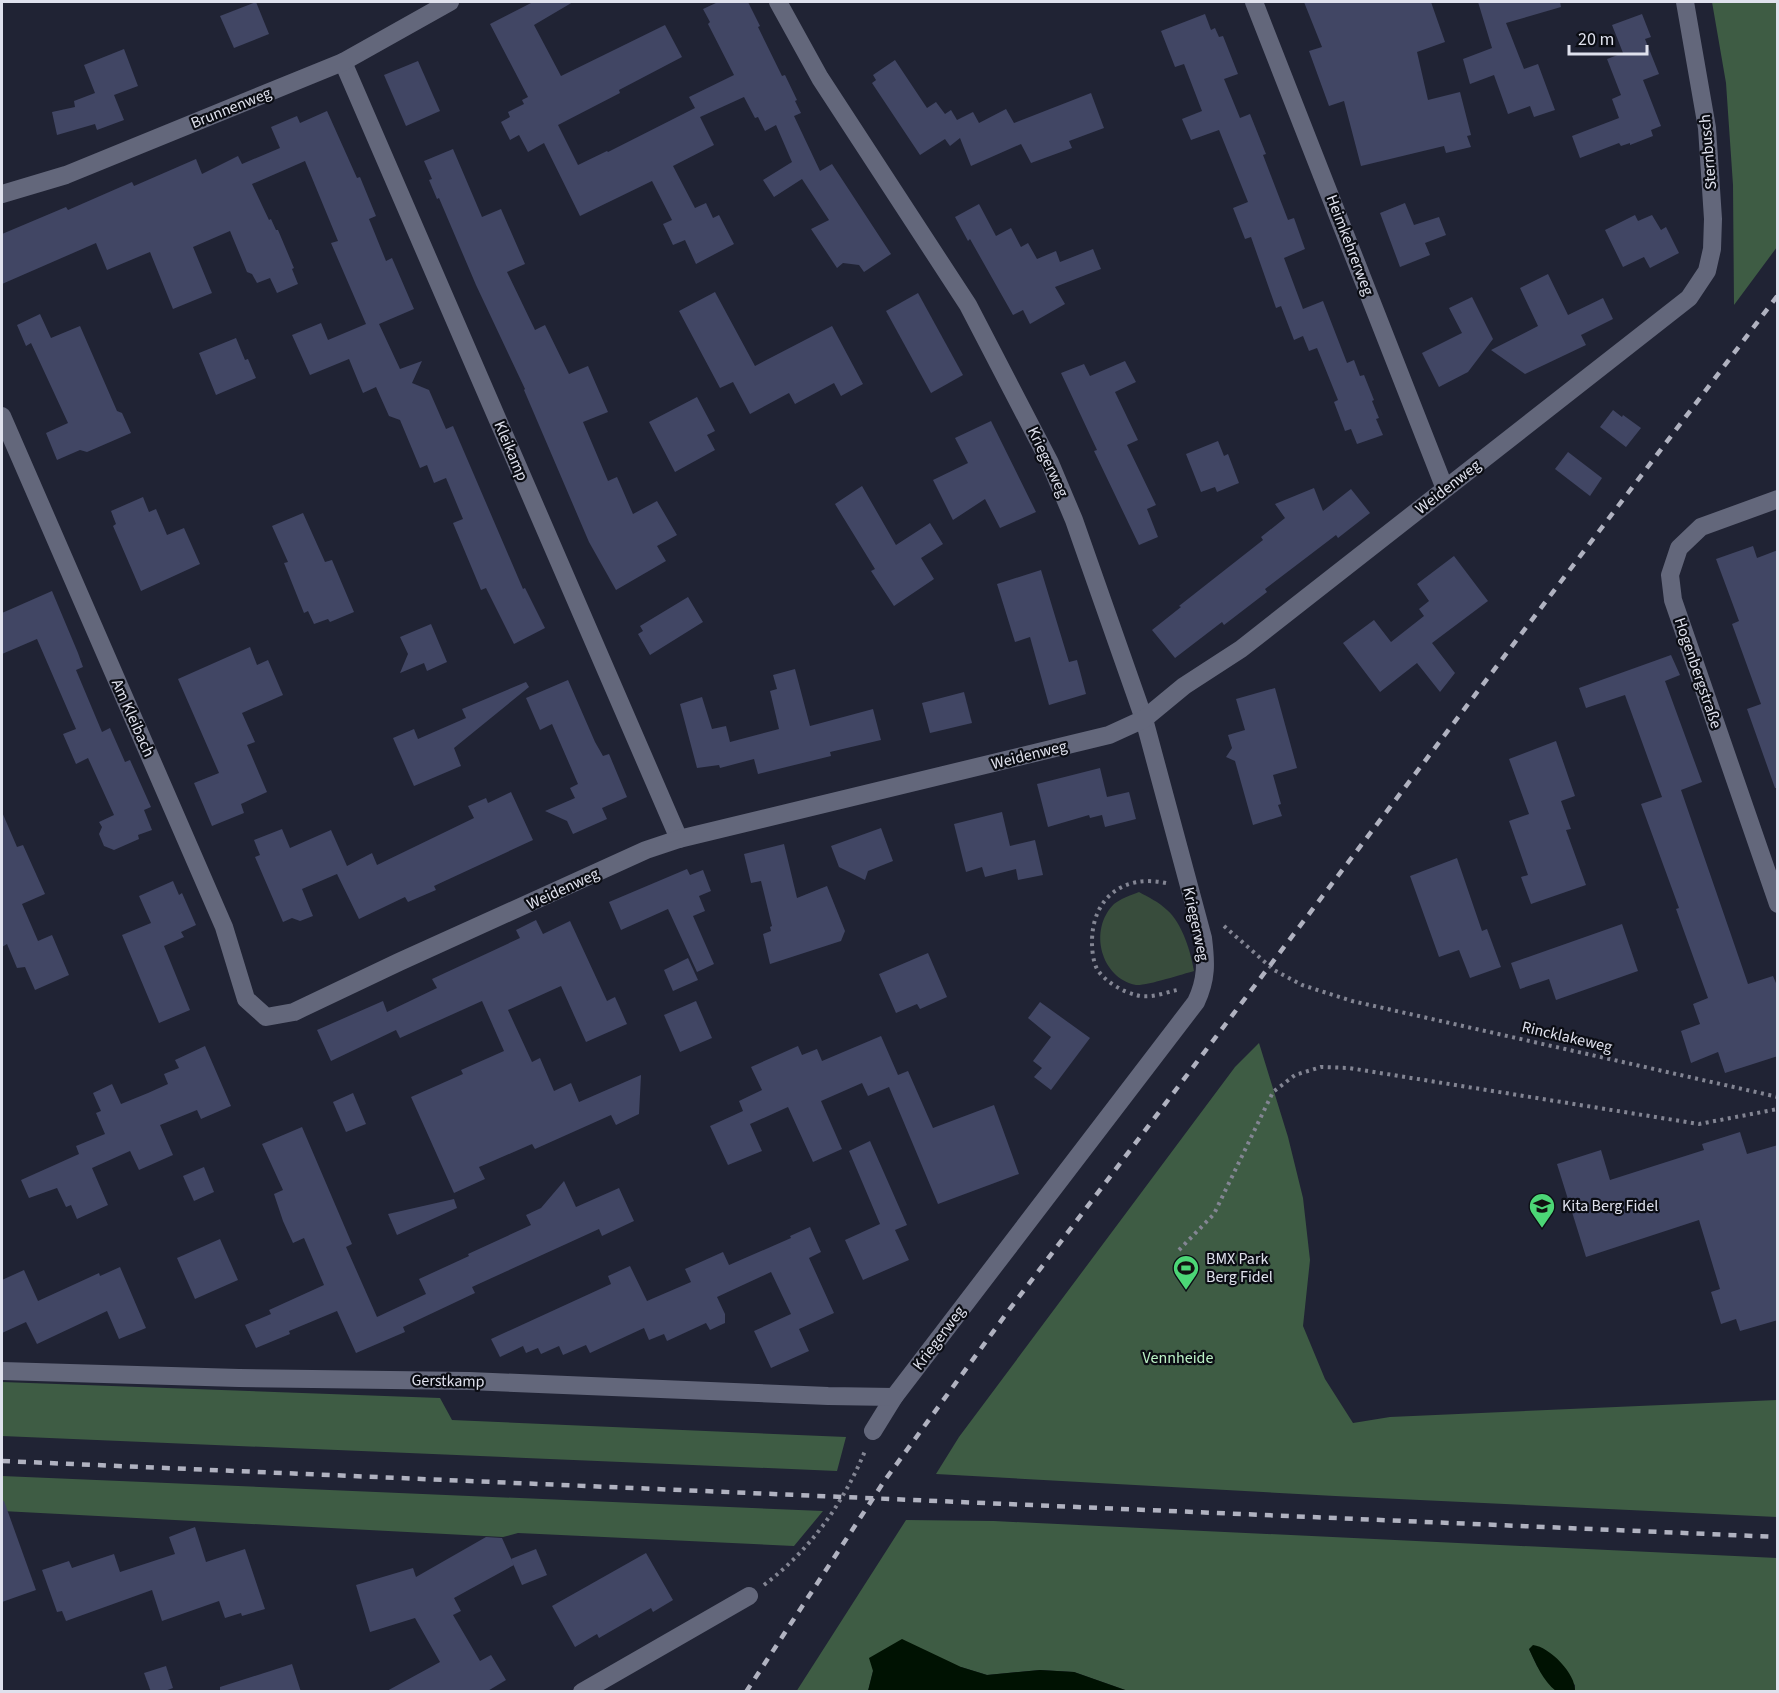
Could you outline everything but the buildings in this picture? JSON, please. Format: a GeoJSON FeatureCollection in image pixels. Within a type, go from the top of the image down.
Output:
{"type":"FeatureCollection","features":[{"type":"Feature","properties":{"kind":"street","name":"Brunnenweg"},"geometry":{"type":"LineString","coordinates":[[2,194],[66,175],[343,62],[450,2]]}},
{"type":"Feature","properties":{"kind":"street","name":"Kriegerweg"},"geometry":{"type":"LineString","coordinates":[[778,2],[820,78],[968,305],[1050,463],[1074,520],[1144,719],[1203,938],[1206,964],[1201,991],[1196,1002],[894,1397],[873,1431]]}},
{"type":"Feature","properties":{"kind":"street","name":"Heimkehrerweg"},"geometry":{"type":"LineString","coordinates":[[1254,2],[1445,489]]}},
{"type":"Feature","properties":{"kind":"street","name":"Sternbusch"},"geometry":{"type":"LineString","coordinates":[[1685,2],[1707,128],[1713,219],[1712,249],[1707,271],[1689,298]]}},
{"type":"Feature","properties":{"kind":"street","name":"Kleikamp"},"geometry":{"type":"LineString","coordinates":[[343,62],[679,840]]}},
{"type":"Feature","properties":{"kind":"street","name":"Weidenweg"},"geometry":{"type":"LineString","coordinates":[[266,1017],[294,1012],[646,850],[1109,735],[1144,719],[1184,686],[1241,649],[1689,298]]}},
{"type":"Feature","properties":{"kind":"street","name":"Am Kleibach"},"geometry":{"type":"LineString","coordinates":[[2,416],[224,927],[246,999],[266,1017]]}},
{"type":"Feature","properties":{"kind":"street","name":"Hogenbergstraße"},"geometry":{"type":"LineString","coordinates":[[1778,499],[1701,526],[1679,548],[1670,575],[1673,600],[1778,904]]}},
{"type":"Feature","properties":{"kind":"street","name":"Gerstkamp"},"geometry":{"type":"LineString","coordinates":[[2,1371],[239,1378],[469,1381],[894,1397]]}},
{"type":"Feature","properties":{"kind":"street"},"geometry":{"type":"LineString","coordinates":[[582,1692],[749,1596]]}},
{"type":"Feature","properties":{"kind":"path"},"geometry":{"type":"LineString","coordinates":[[1094,958],[1098,970],[1112,983],[1136,995],[1154,996],[1190,988],[1201,991]]}},
{"type":"Feature","properties":{"kind":"path","name":"Rincklakeweg"},"geometry":{"type":"LineString","coordinates":[[1352,1001],[1778,1098]]}},
{"type":"Feature","properties":{"kind":"path"},"geometry":{"type":"LineString","coordinates":[[1179,1250],[1214,1214],[1273,1092],[1295,1075],[1321,1067],[1349,1068],[1699,1124],[1778,1109]]}},
{"type":"Feature","properties":{"kind":"path"},"geometry":{"type":"LineString","coordinates":[[749,1596],[787,1567],[824,1526],[856,1473],[873,1431]]}},
{"type":"Feature","properties":{"kind":"shaded area"},"geometry":{"type":"Polygon","coordinates":[[[1139,892],[1164,907],[1177,922],[1188,947],[1194,971],[1136,985],[1124,981],[1107,963],[1100,939],[1106,915],[1116,902],[1139,892]]]}},
{"type":"Feature","properties":{"kind":"shaded area"},"geometry":{"type":"Polygon","coordinates":[[[902,1639],[961,1667],[987,1675],[1040,1670],[1074,1672],[1128,1691],[868,1691],[873,1671],[869,1658],[902,1639]]]}},
{"type":"Feature","properties":{"kind":"shaded area"},"geometry":{"type":"Polygon","coordinates":[[[1533,1645],[1547,1651],[1561,1662],[1571,1677],[1575,1691],[1556,1691],[1551,1687],[1540,1672],[1529,1649],[1533,1645]]]}},
{"type":"Feature","properties":{"kind":"green space"},"geometry":{"type":"Polygon","coordinates":[[[1712,2],[1777,2],[1777,247],[1734,305],[1733,185],[1726,83],[1712,2]]]}},
{"type":"Feature","properties":{"kind":"green space","name":"Vennheide"},"geometry":{"type":"Polygon","coordinates":[[[1259,1043],[1288,1137],[1303,1198],[1310,1260],[1303,1326],[1325,1379],[1353,1423],[1390,1417],[1777,1400],[1777,1517],[936,1474],[959,1437],[1235,1067],[1259,1043]]]}},
{"type":"Feature","properties":{"kind":"green space"},"geometry":{"type":"Polygon","coordinates":[[[2,1382],[440,1398],[452,1420],[846,1437],[837,1471],[2,1436],[2,1382]]]}},
{"type":"Feature","properties":{"kind":"green space"},"geometry":{"type":"Polygon","coordinates":[[[2,1476],[823,1511],[794,1546],[518,1533],[503,1537],[2,1511],[2,1476]]]}},
{"type":"Feature","properties":{"kind":"green space"},"geometry":{"type":"Polygon","coordinates":[[[906,1520],[994,1521],[1777,1558],[1777,1691],[1575,1691],[1575,1685],[1529,1649],[1537,1666],[1556,1691],[1128,1691],[1074,1672],[1040,1670],[987,1675],[961,1667],[873,1671],[868,1691],[796,1692],[906,1520]]]}},
{"type":"Feature","properties":{"kind":"railway"},"geometry":{"type":"LineString","coordinates":[[746,1692],[885,1480],[1009,1310],[1778,295]]}},
{"type":"Feature","properties":{"kind":"railway"},"geometry":{"type":"LineString","coordinates":[[2,1461],[1778,1537]]}},
{"type":"Feature","properties":{"kind":"place","name":"Kita Berg Fidel"},"geometry":{"type":"Point","coordinates":[1542,1229]}},
{"type":"Feature","properties":{"kind":"place","name":"BMX Park Berg Fidel"},"geometry":{"type":"Point","coordinates":[1186,1291]}}]}
